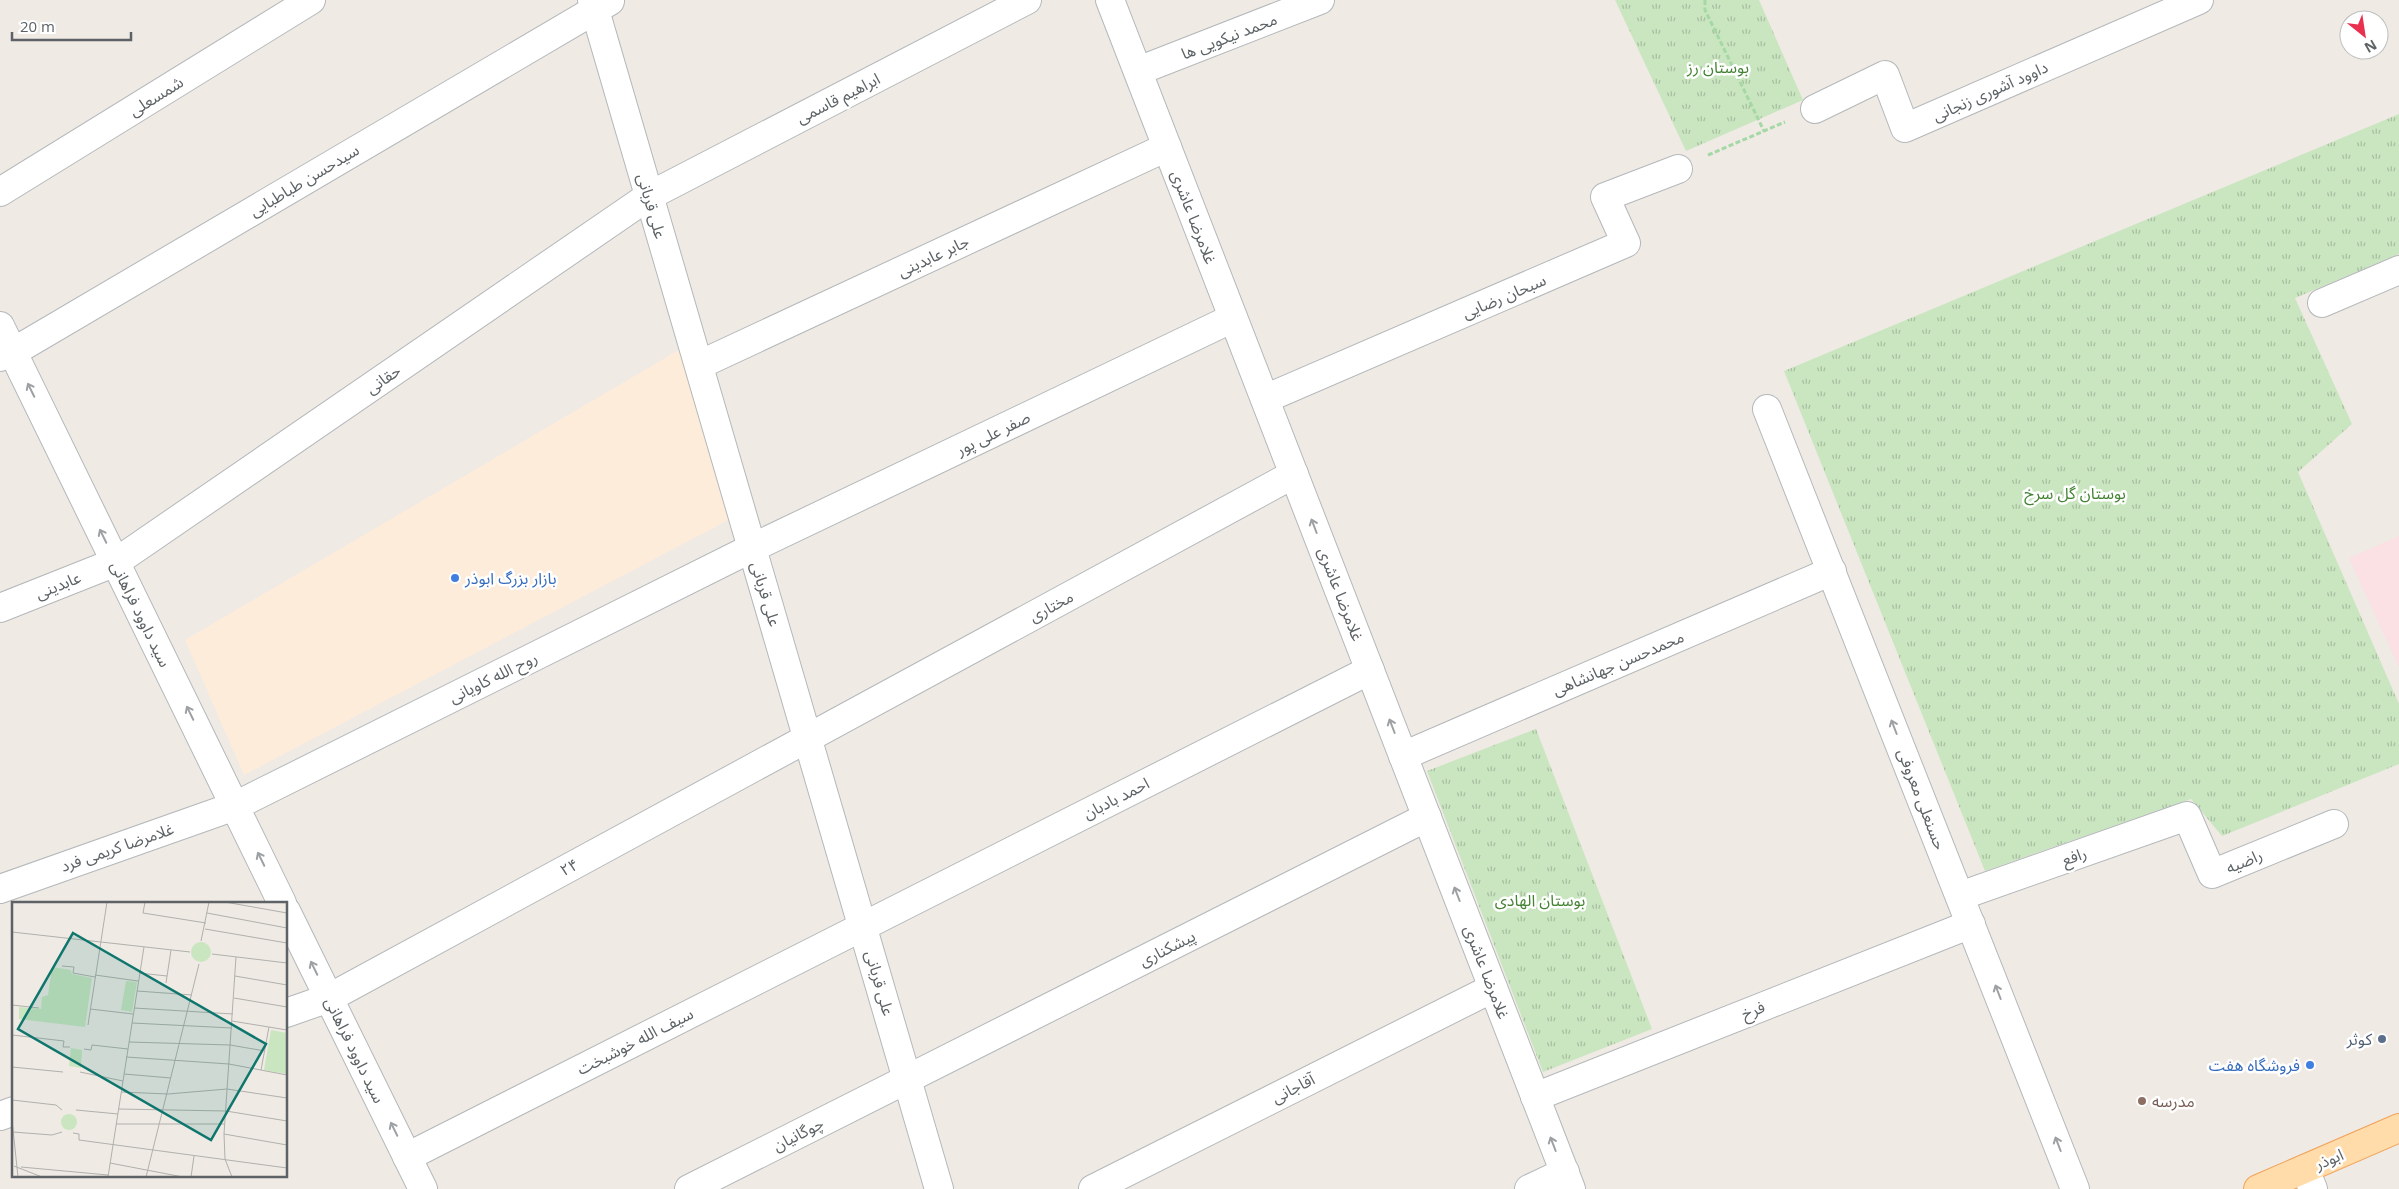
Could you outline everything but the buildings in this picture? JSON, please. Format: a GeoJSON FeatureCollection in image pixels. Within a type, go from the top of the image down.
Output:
{"type":"FeatureCollection","features":[{"type":"Feature","properties":{"kind":"main road","name":"ابوذر"},"geometry":{"type":"LineString","coordinates":[[2258,1189],[2309,1179],[2399,1128]]}},
{"type":"Feature","properties":{"kind":"street","name":"شمسعلی"},"geometry":{"type":"LineString","coordinates":[[0,192],[311,0]]}},
{"type":"Feature","properties":{"kind":"street","name":"ابراهیم قاسمی"},"geometry":{"type":"LineString","coordinates":[[649,196],[1027,0]]}},
{"type":"Feature","properties":{"kind":"street","name":"غلامرضا عاشری"},"geometry":{"type":"LineString","coordinates":[[1110,0],[1568,1181]]}},
{"type":"Feature","properties":{"kind":"street","name":"محمد نیکویی ها"},"geometry":{"type":"LineString","coordinates":[[1138,71],[1320,0]]}},
{"type":"Feature","properties":{"kind":"street","name":"داوود آشوری زنجانی"},"geometry":{"type":"LineString","coordinates":[[1815,109],[1885,75],[1905,128],[2199,0]]}},
{"type":"Feature","properties":{"kind":"street","name":"علی قربانی"},"geometry":{"type":"LineString","coordinates":[[600,3],[649,196],[939,1189]]}},
{"type":"Feature","properties":{"kind":"street","name":"سیدحسن طباطبایی"},"geometry":{"type":"LineString","coordinates":[[6,354],[600,3]]}},
{"type":"Feature","properties":{"kind":"street","name":"جابر عابدینی"},"geometry":{"type":"LineString","coordinates":[[699,365],[1167,146]]}},
{"type":"Feature","properties":{"kind":"street","name":"سبحان رضایی"},"geometry":{"type":"LineString","coordinates":[[1265,399],[1626,243],[1605,197],[1678,168]]}},
{"type":"Feature","properties":{"kind":"street","name":"حقانی"},"geometry":{"type":"LineString","coordinates":[[116,562],[649,196]]}},
{"type":"Feature","properties":{"kind":"street"},"geometry":{"type":"LineString","coordinates":[[2322,303],[2399,270]]}},
{"type":"Feature","properties":{"kind":"street","name":"صفر علی پور"},"geometry":{"type":"LineString","coordinates":[[752,548],[1234,318]]}},
{"type":"Feature","properties":{"kind":"street","name":"سید داوود فراهانی"},"geometry":{"type":"LineString","coordinates":[[0,326],[6,354],[116,562],[282,902]]}},
{"type":"Feature","properties":{"kind":"street","name":"حسنعلی معروفی"},"geometry":{"type":"LineString","coordinates":[[1767,409],[2075,1189]]}},
{"type":"Feature","properties":{"kind":"street","name":"مختاری"},"geometry":{"type":"LineString","coordinates":[[808,738],[1294,474]]}},
{"type":"Feature","properties":{"kind":"street","name":"روح الله کاویانی"},"geometry":{"type":"LineString","coordinates":[[235,806],[752,548]]}},
{"type":"Feature","properties":{"kind":"street","name":"عابدینی"},"geometry":{"type":"LineString","coordinates":[[0,608],[116,562]]}},
{"type":"Feature","properties":{"kind":"street","name":"محمدحسن جهانشاهی"},"geometry":{"type":"LineString","coordinates":[[1403,756],[1832,571]]}},
{"type":"Feature","properties":{"kind":"street","name":"احمد بادبان"},"geometry":{"type":"LineString","coordinates":[[863,926],[1370,670]]}},
{"type":"Feature","properties":{"kind":"street","name":"۲۴"},"geometry":{"type":"LineString","coordinates":[[288,1012],[329,998],[808,738]]}},
{"type":"Feature","properties":{"kind":"street","name":"غلامرضا کریمی فرد"},"geometry":{"type":"LineString","coordinates":[[0,889],[235,806]]}},
{"type":"Feature","properties":{"kind":"street","name":"رافع"},"geometry":{"type":"LineString","coordinates":[[1960,896],[2187,816]]}},
{"type":"Feature","properties":{"kind":"street","name":"راضیه"},"geometry":{"type":"LineString","coordinates":[[2187,816],[2212,874],[2334,824]]}},
{"type":"Feature","properties":{"kind":"street","name":"پیشکناری"},"geometry":{"type":"LineString","coordinates":[[908,1078],[1427,817]]}},
{"type":"Feature","properties":{"kind":"street","name":"سید داوود فراهانی"},"geometry":{"type":"LineString","coordinates":[[288,915],[423,1189]]}},
{"type":"Feature","properties":{"kind":"street","name":"فرخ"},"geometry":{"type":"LineString","coordinates":[[1535,1097],[1971,924]]}},
{"type":"Feature","properties":{"kind":"street","name":"سیف الله خوشبخت"},"geometry":{"type":"LineString","coordinates":[[407,1156],[863,926]]}},
{"type":"Feature","properties":{"kind":"street","name":"آقاجانی"},"geometry":{"type":"LineString","coordinates":[[1094,1189],[1493,988]]}},
{"type":"Feature","properties":{"kind":"street","name":"چوگانیان"},"geometry":{"type":"LineString","coordinates":[[689,1189],[908,1078]]}},
{"type":"Feature","properties":{"kind":"street"},"geometry":{"type":"LineString","coordinates":[[0,1116],[12,1112]]}},
{"type":"Feature","properties":{"kind":"street"},"geometry":{"type":"LineString","coordinates":[[1529,1189],[1568,1181]]}},
{"type":"Feature","properties":{"kind":"path"},"geometry":{"type":"LineString","coordinates":[[1705,0],[1705,10],[1764,131]]}},
{"type":"Feature","properties":{"kind":"path"},"geometry":{"type":"LineString","coordinates":[[1678,168],[1815,109]]}},
{"type":"Feature","properties":{"kind":"shaded area","name":"بازار بزرگ ابوذر"},"geometry":{"type":"Polygon","coordinates":[[[689,344],[738,515],[244,775],[185,640],[689,344]]]}},
{"type":"Feature","properties":{"kind":"shaded area"},"geometry":{"type":"Polygon","coordinates":[[[2399,536],[2399,667],[2349,558],[2399,536]]]}},
{"type":"Feature","properties":{"kind":"green space","name":"بوستان رز"},"geometry":{"type":"Polygon","coordinates":[[[1615,0],[1759,0],[1803,100],[1686,151],[1615,0]]]}},
{"type":"Feature","properties":{"kind":"green space","name":"بوستان گل سرخ"},"geometry":{"type":"Polygon","coordinates":[[[2399,114],[2399,254],[2295,298],[2352,424],[2298,472],[2399,704],[2399,764],[2222,836],[2191,799],[1985,871],[1784,371],[2399,114]]]}},
{"type":"Feature","properties":{"kind":"green space","name":"بوستان الهادی"},"geometry":{"type":"Polygon","coordinates":[[[1536,729],[1652,1029],[1543,1072],[1427,771],[1536,729]]]}},
{"type":"Feature","properties":{"kind":"place","name":"بازار بزرگ ابوذر"},"geometry":{"type":"Point","coordinates":[455,578]}},
{"type":"Feature","properties":{"kind":"place","name":"کوثر"},"geometry":{"type":"Point","coordinates":[2382,1039]}},
{"type":"Feature","properties":{"kind":"place","name":"فروشگاه هفت"},"geometry":{"type":"Point","coordinates":[2310,1065]}},
{"type":"Feature","properties":{"kind":"place","name":"مدرسه"},"geometry":{"type":"Point","coordinates":[2142,1101]}}]}
